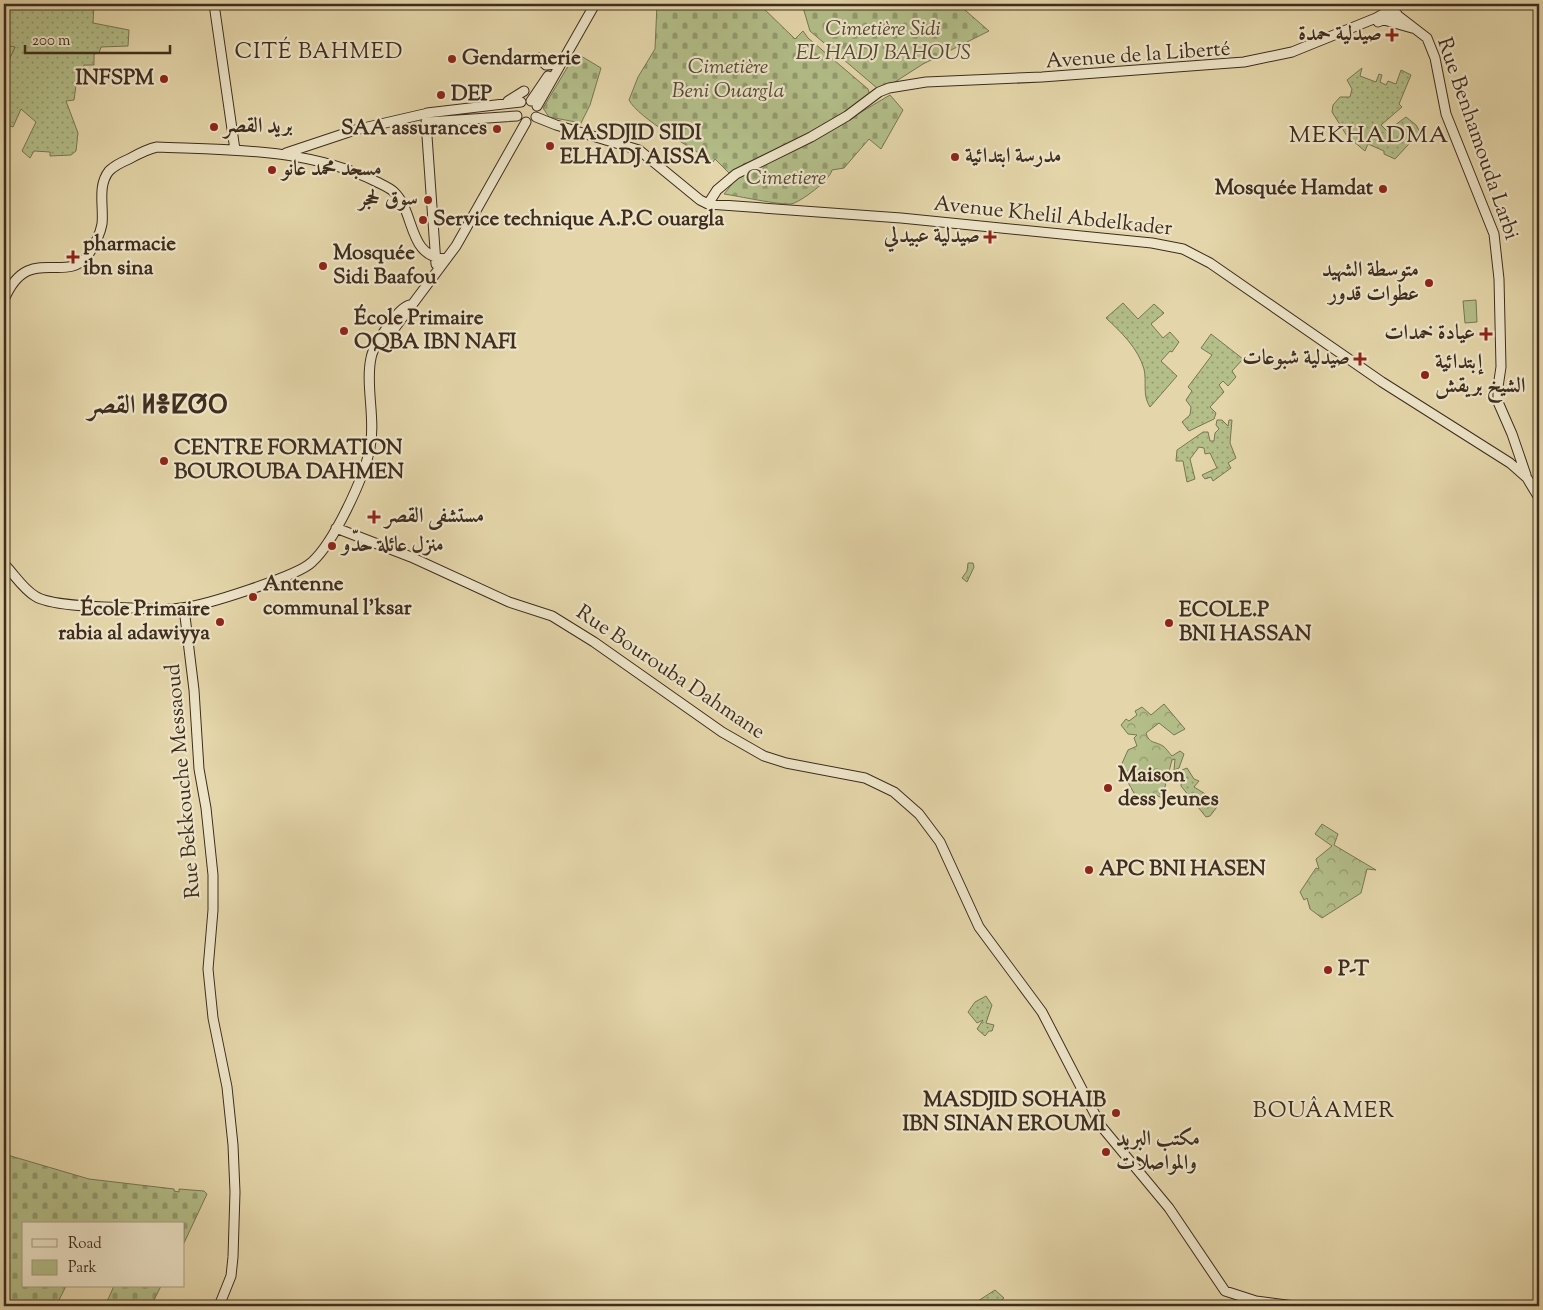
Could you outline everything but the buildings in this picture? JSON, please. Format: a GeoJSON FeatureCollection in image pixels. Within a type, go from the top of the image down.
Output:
{"type":"FeatureCollection","features":[{"type":"Feature","properties":{"kind":"street"},"geometry":{"type":"LineString","coordinates":[[214,4],[235,150]]}},
{"type":"Feature","properties":{"kind":"street"},"geometry":{"type":"LineString","coordinates":[[534,104],[595,4]]}},
{"type":"Feature","properties":{"kind":"street","name":"Rue Benhamouda Larbi"},"geometry":{"type":"LineString","coordinates":[[1386,5],[1427,38],[1446,114],[1477,189],[1495,241],[1499,279],[1501,367],[1498,402],[1512,434],[1527,478]]}},
{"type":"Feature","properties":{"kind":"street","name":"Avenue de la Liberté"},"geometry":{"type":"LineString","coordinates":[[708,204],[718,190],[736,174],[811,137],[875,96],[878,92],[914,83],[1042,77],[1244,62],[1292,52],[1318,43],[1380,16],[1385,13],[1386,5]]}},
{"type":"Feature","properties":{"kind":"street","name":"Avenue de la Liberté"},"geometry":{"type":"LineString","coordinates":[[875,96],[916,88],[1244,66],[1293,56],[1397,14]]}},
{"type":"Feature","properties":{"kind":"street"},"geometry":{"type":"LineString","coordinates":[[1384,20],[1415,29]]}},
{"type":"Feature","properties":{"kind":"street"},"geometry":{"type":"LineString","coordinates":[[536,117],[534,104],[556,64],[577,34]]}},
{"type":"Feature","properties":{"kind":"street"},"geometry":{"type":"LineString","coordinates":[[539,58],[546,64],[556,64]]}},
{"type":"Feature","properties":{"kind":"street"},"geometry":{"type":"LineString","coordinates":[[503,103],[516,98],[524,91]]}},
{"type":"Feature","properties":{"kind":"street"},"geometry":{"type":"LineString","coordinates":[[426,119],[503,103],[520,102],[534,104]]}},
{"type":"Feature","properties":{"kind":"street"},"geometry":{"type":"LineString","coordinates":[[4,564],[32,594],[48,602],[163,610],[184,608],[297,572],[312,562],[320,554],[336,528],[357,487],[371,447],[370,363],[374,350],[380,341],[391,333],[410,309],[410,304],[454,248],[496,178],[517,137],[521,119],[516,108],[520,102]]}},
{"type":"Feature","properties":{"kind":"street"},"geometry":{"type":"LineString","coordinates":[[284,153],[395,120],[521,119],[536,117],[639,150],[700,200],[708,204]]}},
{"type":"Feature","properties":{"kind":"street"},"geometry":{"type":"LineString","coordinates":[[426,119],[436,246],[435,258],[438,270]]}},
{"type":"Feature","properties":{"kind":"street"},"geometry":{"type":"LineString","coordinates":[[4,300],[14,281],[25,271],[39,267],[72,267],[87,257],[101,228],[104,182],[110,171],[117,165],[146,150],[157,147],[284,153],[361,175],[393,191],[422,249],[435,258],[446,259]]}},
{"type":"Feature","properties":{"kind":"street","name":"Avenue Khelil Abdelkader"},"geometry":{"type":"LineString","coordinates":[[708,204],[901,218],[1152,243],[1183,249],[1210,263],[1382,382],[1505,460],[1527,478],[1539,498]]}},
{"type":"Feature","properties":{"kind":"street"},"geometry":{"type":"LineString","coordinates":[[436,246],[444,250],[454,248]]}},
{"type":"Feature","properties":{"kind":"street","name":"Rue Bourouba Dahmane"},"geometry":{"type":"LineString","coordinates":[[336,528],[416,559],[496,597],[552,616],[594,642],[722,732],[764,756],[786,764],[865,778],[894,792],[919,814],[940,842],[979,927],[1042,1012],[1101,1126],[1169,1208],[1225,1291],[1256,1301],[1294,1306]]}},
{"type":"Feature","properties":{"kind":"street","name":"Rue Bekkouche Messaoud"},"geometry":{"type":"LineString","coordinates":[[184,608],[194,690],[199,769],[206,808],[212,875],[213,905],[208,970],[215,1031],[227,1087],[233,1145],[233,1257],[231,1276],[219,1306]]}},
{"type":"Feature","properties":{"kind":"green space"},"geometry":{"type":"Polygon","coordinates":[[[4,4],[94,4],[93,23],[129,30],[128,46],[101,47],[99,53],[94,54],[94,65],[84,65],[82,75],[77,78],[74,100],[66,101],[78,133],[76,151],[71,155],[50,156],[50,152],[34,151],[30,158],[22,151],[36,122],[21,109],[13,127],[4,124],[4,70],[15,47],[4,45],[4,4]]]}},
{"type":"Feature","properties":{"kind":"green space","name":"Cimetière Beni Ouargla"},"geometry":{"type":"Polygon","coordinates":[[[657,4],[759,4],[795,39],[803,31],[808,38],[868,89],[870,96],[810,134],[729,173],[715,159],[713,162],[643,116],[629,100],[638,77],[655,49],[657,4]]]}},
{"type":"Feature","properties":{"kind":"green space","name":"Cimetière Sidi EL HADJ BAHOUS"},"geometry":{"type":"Polygon","coordinates":[[[802,4],[958,4],[989,31],[923,64],[887,87],[877,88],[810,31],[802,4]]]}},
{"type":"Feature","properties":{"kind":"green space"},"geometry":{"type":"Polygon","coordinates":[[[4,45],[15,47],[4,70],[4,45]]]}},
{"type":"Feature","properties":{"kind":"green space"},"geometry":{"type":"Polygon","coordinates":[[[576,53],[601,68],[590,105],[580,125],[576,122],[549,117],[543,108],[576,53]]]}},
{"type":"Feature","properties":{"kind":"green space"},"geometry":{"type":"Polygon","coordinates":[[[1362,68],[1360,76],[1376,82],[1379,74],[1382,75],[1380,82],[1386,85],[1388,81],[1396,84],[1401,70],[1411,75],[1399,104],[1402,107],[1381,125],[1387,131],[1406,117],[1416,125],[1420,132],[1395,159],[1384,154],[1384,151],[1368,144],[1365,151],[1347,136],[1332,112],[1333,105],[1340,97],[1350,97],[1352,89],[1347,80],[1362,68]]]}},
{"type":"Feature","properties":{"kind":"green space","name":"Cimetiere"},"geometry":{"type":"Polygon","coordinates":[[[890,95],[903,110],[881,149],[869,139],[844,168],[832,170],[821,185],[796,202],[785,204],[724,194],[737,178],[812,141],[890,95]]]}},
{"type":"Feature","properties":{"kind":"green space"},"geometry":{"type":"Polygon","coordinates":[[[1476,300],[1477,322],[1465,323],[1463,301],[1476,300]]]}},
{"type":"Feature","properties":{"kind":"green space"},"geometry":{"type":"Polygon","coordinates":[[[1123,303],[1138,319],[1154,304],[1164,313],[1151,324],[1163,338],[1170,332],[1179,342],[1172,352],[1170,351],[1161,361],[1177,376],[1150,407],[1145,393],[1144,369],[1138,354],[1106,318],[1123,303]]]}},
{"type":"Feature","properties":{"kind":"green space"},"geometry":{"type":"Polygon","coordinates":[[[1211,334],[1243,359],[1232,371],[1236,377],[1228,386],[1223,381],[1219,385],[1224,392],[1210,407],[1216,413],[1214,419],[1189,431],[1182,422],[1190,415],[1191,407],[1186,400],[1192,391],[1188,387],[1212,355],[1201,348],[1211,334]]]}},
{"type":"Feature","properties":{"kind":"green space"},"geometry":{"type":"Polygon","coordinates":[[[1217,420],[1222,420],[1228,426],[1229,420],[1232,420],[1230,443],[1236,458],[1228,463],[1231,468],[1213,481],[1211,477],[1205,479],[1202,475],[1217,468],[1210,453],[1205,454],[1204,448],[1199,447],[1190,459],[1195,479],[1187,482],[1183,461],[1176,461],[1177,450],[1203,432],[1208,432],[1210,441],[1214,441],[1215,433],[1219,429],[1216,425],[1217,420]]]}},
{"type":"Feature","properties":{"kind":"green space"},"geometry":{"type":"Polygon","coordinates":[[[968,563],[973,563],[974,567],[967,582],[962,578],[967,571],[968,563]]]}},
{"type":"Feature","properties":{"kind":"green space"},"geometry":{"type":"Polygon","coordinates":[[[1164,704],[1185,729],[1174,735],[1159,723],[1146,733],[1147,737],[1164,747],[1172,756],[1180,751],[1184,754],[1179,768],[1174,770],[1175,759],[1172,760],[1162,798],[1154,794],[1149,801],[1140,804],[1120,768],[1128,750],[1137,746],[1134,738],[1137,735],[1128,734],[1121,725],[1126,719],[1129,721],[1137,715],[1135,711],[1142,707],[1151,715],[1164,704]]]}},
{"type":"Feature","properties":{"kind":"green space"},"geometry":{"type":"Polygon","coordinates":[[[1187,768],[1194,779],[1199,781],[1194,787],[1220,803],[1210,816],[1206,817],[1181,786],[1182,770],[1187,768]]]}},
{"type":"Feature","properties":{"kind":"green space"},"geometry":{"type":"Polygon","coordinates":[[[1322,824],[1338,834],[1334,845],[1376,870],[1367,869],[1361,893],[1322,918],[1310,909],[1307,898],[1304,900],[1300,892],[1316,868],[1319,869],[1316,859],[1332,846],[1315,834],[1322,824]]]}},
{"type":"Feature","properties":{"kind":"green space"},"geometry":{"type":"Polygon","coordinates":[[[986,996],[992,1005],[986,1023],[994,1025],[992,1031],[989,1031],[985,1036],[977,1029],[983,1020],[977,1023],[968,1012],[975,1002],[986,996]]]}},
{"type":"Feature","properties":{"kind":"green space"},"geometry":{"type":"Polygon","coordinates":[[[4,1154],[89,1179],[174,1189],[174,1191],[179,1192],[179,1189],[204,1191],[207,1194],[185,1241],[185,1222],[22,1222],[22,1288],[65,1288],[56,1306],[21,1306],[9,1302],[7,1306],[4,1306],[4,1154]]]}},
{"type":"Feature","properties":{"kind":"green space"},"geometry":{"type":"Polygon","coordinates":[[[113,1288],[160,1288],[151,1306],[105,1306],[113,1288]]]}},
{"type":"Feature","properties":{"kind":"green space"},"geometry":{"type":"Polygon","coordinates":[[[995,1290],[1004,1298],[995,1306],[981,1306],[978,1301],[995,1290]]]}},
{"type":"Feature","properties":{"kind":"place","name":"صيدلية حمدة"},"geometry":{"type":"Point","coordinates":[1392,35]}},
{"type":"Feature","properties":{"kind":"place","name":"Gendarmerie"},"geometry":{"type":"Point","coordinates":[452,59]}},
{"type":"Feature","properties":{"kind":"place","name":"INFSPM"},"geometry":{"type":"Point","coordinates":[164,79]}},
{"type":"Feature","properties":{"kind":"place","name":"DEP"},"geometry":{"type":"Point","coordinates":[441,95]}},
{"type":"Feature","properties":{"kind":"place","name":"بريد القصر"},"geometry":{"type":"Point","coordinates":[214,127]}},
{"type":"Feature","properties":{"kind":"place","name":"SAA assurances"},"geometry":{"type":"Point","coordinates":[497,129]}},
{"type":"Feature","properties":{"kind":"place","name":"MASDJID SIDI ELHADJ AISSA"},"geometry":{"type":"Point","coordinates":[550,146]}},
{"type":"Feature","properties":{"kind":"place","name":"مدرسة ابتدائية"},"geometry":{"type":"Point","coordinates":[955,157]}},
{"type":"Feature","properties":{"kind":"place","name":"مسجد محمد عانو"},"geometry":{"type":"Point","coordinates":[272,170]}},
{"type":"Feature","properties":{"kind":"place","name":"Mosquée Hamdat"},"geometry":{"type":"Point","coordinates":[1383,189]}},
{"type":"Feature","properties":{"kind":"place","name":"سوق لحجر"},"geometry":{"type":"Point","coordinates":[428,200]}},
{"type":"Feature","properties":{"kind":"place","name":"Service technique A.P.C ouargla"},"geometry":{"type":"Point","coordinates":[423,220]}},
{"type":"Feature","properties":{"kind":"place","name":"صيدلية عبيدلي"},"geometry":{"type":"Point","coordinates":[990,237]}},
{"type":"Feature","properties":{"kind":"place","name":"pharmacie ibn sina"},"geometry":{"type":"Point","coordinates":[73,257]}},
{"type":"Feature","properties":{"kind":"place","name":"Mosquée Sidi Baafou"},"geometry":{"type":"Point","coordinates":[323,266]}},
{"type":"Feature","properties":{"kind":"place","name":"متوسطة الشهيد عطوات قدور"},"geometry":{"type":"Point","coordinates":[1429,283]}},
{"type":"Feature","properties":{"kind":"place","name":"École Primaire OQBA IBN NAFI"},"geometry":{"type":"Point","coordinates":[344,331]}},
{"type":"Feature","properties":{"kind":"place","name":"عيادة خمدات"},"geometry":{"type":"Point","coordinates":[1486,334]}},
{"type":"Feature","properties":{"kind":"place","name":"صيدلية شبوعات"},"geometry":{"type":"Point","coordinates":[1360,359]}},
{"type":"Feature","properties":{"kind":"place","name":"إبتدائية الشيخ بريقش"},"geometry":{"type":"Point","coordinates":[1425,375]}},
{"type":"Feature","properties":{"kind":"place","name":"CENTRE FORMATION BOUROUBA DAHMEN"},"geometry":{"type":"Point","coordinates":[164,461]}},
{"type":"Feature","properties":{"kind":"place","name":"مستشفى القصر"},"geometry":{"type":"Point","coordinates":[374,517]}},
{"type":"Feature","properties":{"kind":"place","name":"منزل عائلة حدّو"},"geometry":{"type":"Point","coordinates":[332,546]}},
{"type":"Feature","properties":{"kind":"place","name":"Antenne communal l'ksar"},"geometry":{"type":"Point","coordinates":[253,597]}},
{"type":"Feature","properties":{"kind":"place","name":"École Primaire rabia al adawiyya"},"geometry":{"type":"Point","coordinates":[220,622]}},
{"type":"Feature","properties":{"kind":"place","name":"ECOLE.P BNI HASSAN"},"geometry":{"type":"Point","coordinates":[1169,623]}},
{"type":"Feature","properties":{"kind":"place","name":"Maison dess Jeunes"},"geometry":{"type":"Point","coordinates":[1108,788]}},
{"type":"Feature","properties":{"kind":"place","name":"APC BNI HASEN"},"geometry":{"type":"Point","coordinates":[1089,870]}},
{"type":"Feature","properties":{"kind":"place","name":"P-T"},"geometry":{"type":"Point","coordinates":[1328,970]}},
{"type":"Feature","properties":{"kind":"place","name":"MASDJID SOHAIB IBN SINAN EROUMI"},"geometry":{"type":"Point","coordinates":[1116,1113]}},
{"type":"Feature","properties":{"kind":"place","name":"مكتب البريد والمواصلات"},"geometry":{"type":"Point","coordinates":[1106,1152]}},
{"type":"Feature","properties":{"kind":"district","name":"CITÉ BAHMED"},"geometry":{"type":"Point","coordinates":[319,53]}},
{"type":"Feature","properties":{"kind":"district","name":"MEKHADMA"},"geometry":{"type":"Point","coordinates":[1369,136]}},
{"type":"Feature","properties":{"kind":"district","name":"القصر ⵍⴻⵇⵚⵔ"},"geometry":{"type":"Point","coordinates":[158,406]}},
{"type":"Feature","properties":{"kind":"district","name":"BOUÂAMER"},"geometry":{"type":"Point","coordinates":[1324,1112]}}]}
